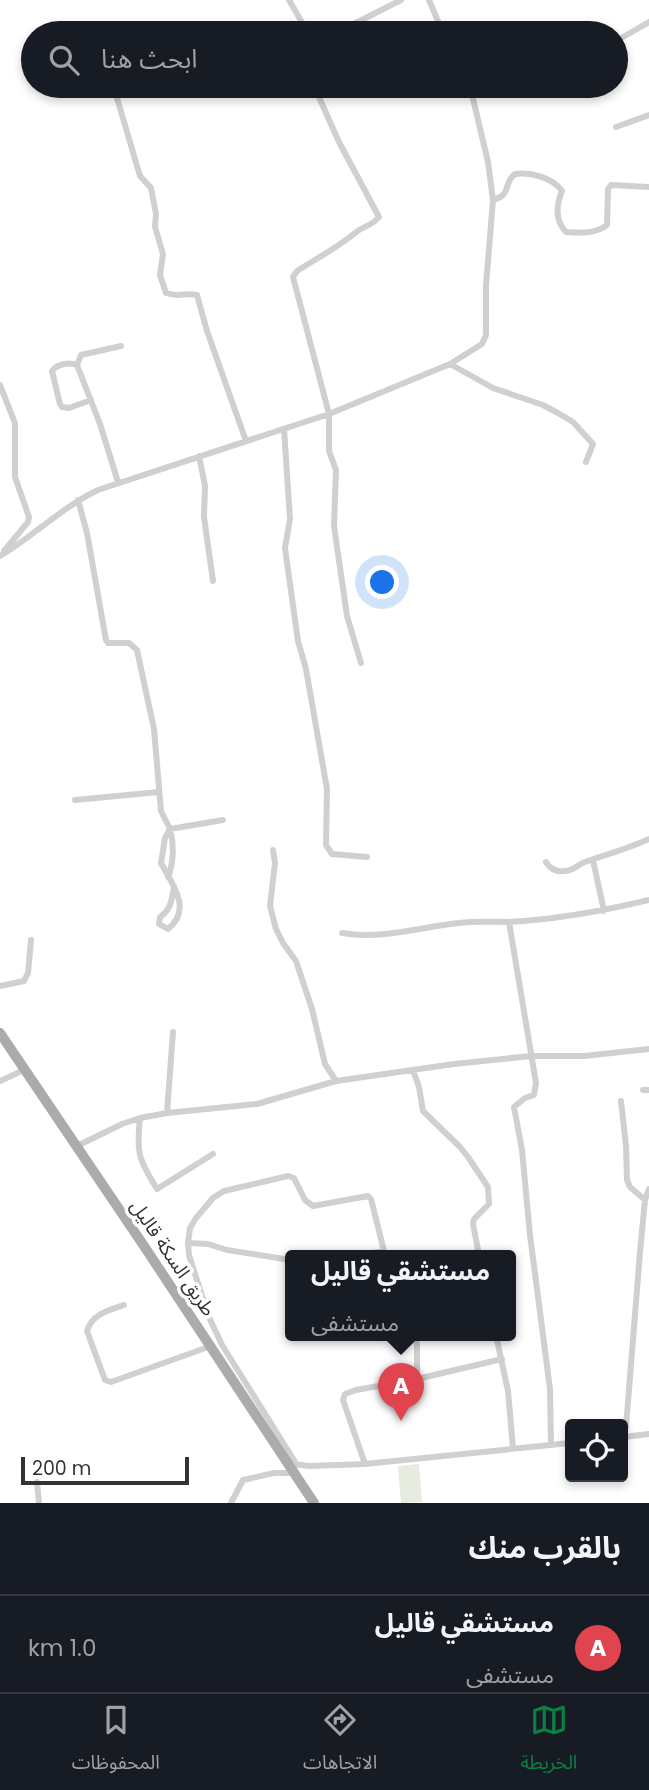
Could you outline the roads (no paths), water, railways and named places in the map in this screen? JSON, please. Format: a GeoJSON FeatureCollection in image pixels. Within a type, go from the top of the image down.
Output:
{"type":"FeatureCollection","features":[{"type":"Feature","properties":{"kind":"main road","name":"طريق السكة قاليل"},"geometry":{"type":"LineString","coordinates":[[0,1033],[293,1466],[314,1503]]}},
{"type":"Feature","properties":{"kind":"street"},"geometry":{"type":"LineString","coordinates":[[289,0],[301,21]]}},
{"type":"Feature","properties":{"kind":"street"},"geometry":{"type":"LineString","coordinates":[[360,21],[401,0]]}},
{"type":"Feature","properties":{"kind":"street"},"geometry":{"type":"LineString","coordinates":[[429,0],[438,21]]}},
{"type":"Feature","properties":{"kind":"street"},"geometry":{"type":"LineString","coordinates":[[628,34],[649,22]]}},
{"type":"Feature","properties":{"kind":"street"},"geometry":{"type":"LineString","coordinates":[[117,98],[140,176],[151,188],[156,214],[155,228],[163,254],[160,265],[161,280],[166,293],[180,297],[190,293],[197,295],[246,441]]}},
{"type":"Feature","properties":{"kind":"street"},"geometry":{"type":"LineString","coordinates":[[319,98],[339,142],[379,217],[370,226],[357,231],[337,249],[297,271],[293,277],[329,414],[330,452],[336,466],[334,526],[346,616],[361,663]]}},
{"type":"Feature","properties":{"kind":"street"},"geometry":{"type":"LineString","coordinates":[[0,556],[78,500],[118,482],[329,414],[450,364],[482,344],[485,335],[493,200],[488,162],[473,98]]}},
{"type":"Feature","properties":{"kind":"street"},"geometry":{"type":"LineString","coordinates":[[616,127],[649,115]]}},
{"type":"Feature","properties":{"kind":"street"},"geometry":{"type":"LineString","coordinates":[[493,200],[506,194],[509,180],[515,174],[528,174],[554,182],[562,191],[557,215],[561,228],[566,232],[582,233],[602,229],[607,225],[608,189],[611,185],[649,187]]}},
{"type":"Feature","properties":{"kind":"street"},"geometry":{"type":"LineString","coordinates":[[118,482],[77,365],[81,355],[121,346]]}},
{"type":"Feature","properties":{"kind":"street"},"geometry":{"type":"LineString","coordinates":[[450,364],[476,380],[543,405],[572,422],[593,444],[586,462]]}},
{"type":"Feature","properties":{"kind":"street"},"geometry":{"type":"LineString","coordinates":[[77,365],[55,367],[52,371],[60,404],[69,408],[91,400]]}},
{"type":"Feature","properties":{"kind":"street"},"geometry":{"type":"LineString","coordinates":[[0,385],[15,423],[15,477],[29,517],[0,556]]}},
{"type":"Feature","properties":{"kind":"street"},"geometry":{"type":"LineString","coordinates":[[284,429],[290,519],[285,548],[298,641],[306,669],[327,789],[326,845],[332,854],[367,857]]}},
{"type":"Feature","properties":{"kind":"street"},"geometry":{"type":"LineString","coordinates":[[199,456],[205,486],[204,517],[213,581]]}},
{"type":"Feature","properties":{"kind":"street"},"geometry":{"type":"LineString","coordinates":[[78,500],[95,573],[106,640],[108,643],[129,643],[135,646],[139,657],[154,729],[162,811],[173,839],[168,877]]}},
{"type":"Feature","properties":{"kind":"street"},"geometry":{"type":"LineString","coordinates":[[75,800],[159,792]]}},
{"type":"Feature","properties":{"kind":"street"},"geometry":{"type":"LineString","coordinates":[[170,829],[223,820]]}},
{"type":"Feature","properties":{"kind":"street"},"geometry":{"type":"LineString","coordinates":[[170,829],[165,838],[160,863],[168,877],[174,886],[178,893],[180,904],[175,923],[168,929],[159,924],[160,917],[166,913],[171,903],[174,886]]}},
{"type":"Feature","properties":{"kind":"street"},"geometry":{"type":"LineString","coordinates":[[545,862],[553,869],[566,871],[649,839]]}},
{"type":"Feature","properties":{"kind":"street"},"geometry":{"type":"LineString","coordinates":[[273,849],[275,858],[270,906],[276,929],[296,961],[316,1021],[325,1064],[336,1081]]}},
{"type":"Feature","properties":{"kind":"street"},"geometry":{"type":"LineString","coordinates":[[160,863],[171,857]]}},
{"type":"Feature","properties":{"kind":"street"},"geometry":{"type":"LineString","coordinates":[[593,860],[604,911]]}},
{"type":"Feature","properties":{"kind":"street"},"geometry":{"type":"LineString","coordinates":[[342,933],[382,935],[426,926],[509,922],[604,911],[649,901]]}},
{"type":"Feature","properties":{"kind":"street"},"geometry":{"type":"LineString","coordinates":[[509,922],[536,1083],[534,1095],[514,1107],[522,1150],[550,1389],[551,1445]]}},
{"type":"Feature","properties":{"kind":"street"},"geometry":{"type":"LineString","coordinates":[[0,986],[24,981],[28,973],[31,940]]}},
{"type":"Feature","properties":{"kind":"street"},"geometry":{"type":"LineString","coordinates":[[167,1113],[173,1032]]}},
{"type":"Feature","properties":{"kind":"street"},"geometry":{"type":"LineString","coordinates":[[77,1146],[140,1118],[257,1104],[336,1081],[531,1056],[584,1056],[649,1049]]}},
{"type":"Feature","properties":{"kind":"street"},"geometry":{"type":"LineString","coordinates":[[0,1082],[24,1070]]}},
{"type":"Feature","properties":{"kind":"street"},"geometry":{"type":"LineString","coordinates":[[412,1070],[419,1087],[423,1111],[460,1147],[488,1187],[489,1204],[474,1219],[473,1224],[478,1250]]}},
{"type":"Feature","properties":{"kind":"street"},"geometry":{"type":"LineString","coordinates":[[621,1101],[627,1180],[630,1187],[645,1200]]}},
{"type":"Feature","properties":{"kind":"street"},"geometry":{"type":"LineString","coordinates":[[140,1118],[140,1161],[157,1189],[213,1154]]}},
{"type":"Feature","properties":{"kind":"street"},"geometry":{"type":"LineString","coordinates":[[293,1466],[222,1345],[208,1315],[189,1255],[190,1228],[213,1198],[224,1191],[288,1176],[298,1182],[304,1199],[313,1206],[368,1196],[383,1250]]}},
{"type":"Feature","properties":{"kind":"street"},"geometry":{"type":"LineString","coordinates":[[625,1419],[645,1200],[649,1189]]}},
{"type":"Feature","properties":{"kind":"street"},"geometry":{"type":"LineString","coordinates":[[188,1243],[208,1244],[227,1250],[285,1259]]}},
{"type":"Feature","properties":{"kind":"street"},"geometry":{"type":"LineString","coordinates":[[124,1305],[98,1315],[88,1326],[87,1331],[105,1380],[120,1379],[211,1346]]}},
{"type":"Feature","properties":{"kind":"street"},"geometry":{"type":"LineString","coordinates":[[416,1341],[417,1379]]}},
{"type":"Feature","properties":{"kind":"street"},"geometry":{"type":"LineString","coordinates":[[498,1341],[508,1391],[513,1448]]}},
{"type":"Feature","properties":{"kind":"street"},"geometry":{"type":"LineString","coordinates":[[365,1464],[345,1409],[345,1394],[502,1359]]}},
{"type":"Feature","properties":{"kind":"street"},"geometry":{"type":"LineString","coordinates":[[628,1436],[649,1434]]}},
{"type":"Feature","properties":{"kind":"street"},"geometry":{"type":"LineString","coordinates":[[230,1503],[243,1480],[293,1466],[365,1464],[565,1444]]}},
{"type":"Feature","properties":{"kind":"street"},"geometry":{"type":"LineString","coordinates":[[302,1485],[302,1474],[309,1466]]}},
{"type":"Feature","properties":{"kind":"street"},"geometry":{"type":"LineString","coordinates":[[37,1482],[39,1503]]}},
{"type":"Feature","properties":{"kind":"place","name":"مستشقي قاليل"},"geometry":{"type":"Point","coordinates":[401,1421]}}]}
